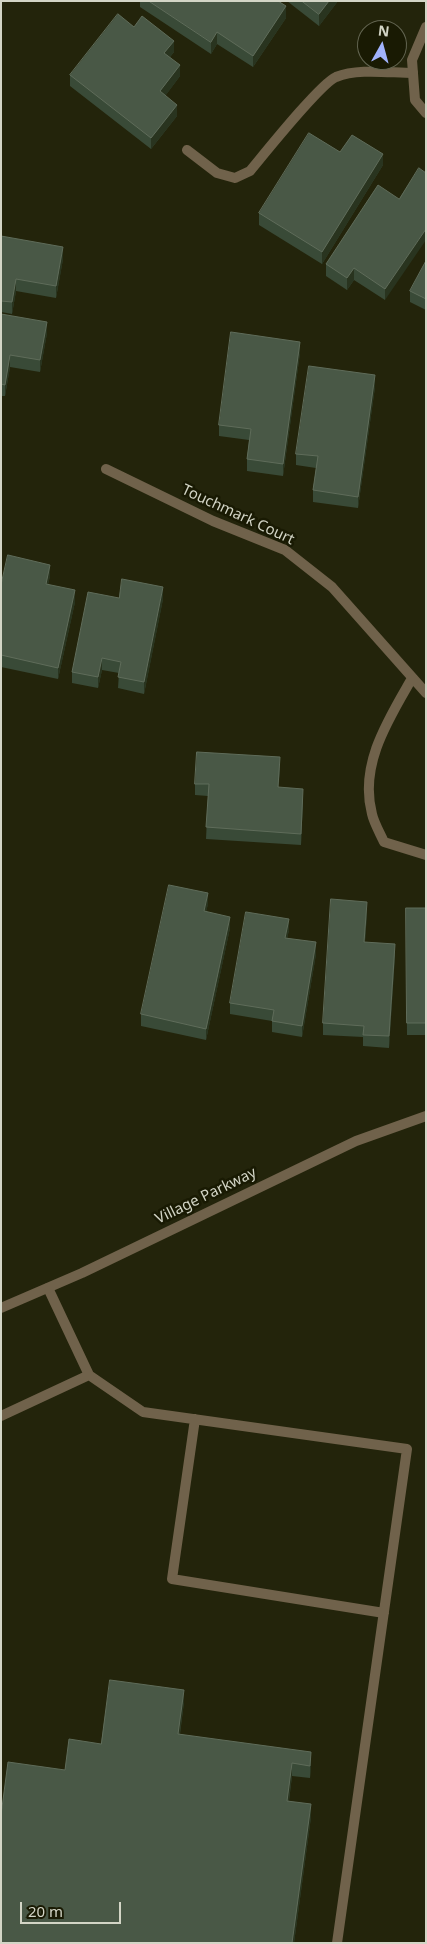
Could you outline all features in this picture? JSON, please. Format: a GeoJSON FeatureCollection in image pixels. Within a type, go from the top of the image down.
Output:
{"type":"FeatureCollection","features":[{"type":"Feature","properties":{"kind":"street"},"geometry":{"type":"LineString","coordinates":[[426,26],[412,60],[415,100],[426,113]]}},
{"type":"Feature","properties":{"kind":"street"},"geometry":{"type":"LineString","coordinates":[[187,150],[217,173],[235,178],[250,171],[322,89],[336,77],[356,74],[413,73]]}},
{"type":"Feature","properties":{"kind":"street","name":"Touchmark Court"},"geometry":{"type":"LineString","coordinates":[[106,469],[213,521],[284,550],[332,587],[411,680],[426,693]]}},
{"type":"Feature","properties":{"kind":"street"},"geometry":{"type":"LineString","coordinates":[[411,680],[386,724],[369,769],[372,813],[384,842],[426,855]]}},
{"type":"Feature","properties":{"kind":"street","name":"Village Parkway"},"geometry":{"type":"LineString","coordinates":[[1,1308],[48,1288],[356,1141],[426,1116]]}},
{"type":"Feature","properties":{"kind":"street"},"geometry":{"type":"LineString","coordinates":[[48,1288],[89,1375],[143,1412],[408,1449],[337,1943]]}},
{"type":"Feature","properties":{"kind":"street"},"geometry":{"type":"LineString","coordinates":[[1,1416],[89,1375]]}},
{"type":"Feature","properties":{"kind":"street"},"geometry":{"type":"LineString","coordinates":[[195,1419],[172,1579],[384,1613]]}},
{"type":"Feature","properties":{"kind":"building"},"geometry":{"type":"Polygon","coordinates":[[[149,1],[278,1],[286,6],[253,56],[217,32],[211,42],[149,1]]]}},
{"type":"Feature","properties":{"kind":"building"},"geometry":{"type":"Polygon","coordinates":[[[302,1],[329,1],[319,14],[302,1]]]}},
{"type":"Feature","properties":{"kind":"building"},"geometry":{"type":"Polygon","coordinates":[[[118,14],[134,27],[142,16],[174,41],[164,53],[180,65],[160,91],[177,105],[151,138],[70,75],[118,14]]]}},
{"type":"Feature","properties":{"kind":"building"},"geometry":{"type":"Polygon","coordinates":[[[309,133],[340,152],[352,135],[383,154],[322,252],[259,213],[309,133]]]}},
{"type":"Feature","properties":{"kind":"building"},"geometry":{"type":"Polygon","coordinates":[[[419,168],[426,173],[426,229],[385,289],[354,268],[347,278],[326,264],[378,185],[399,199],[419,168]]]}},
{"type":"Feature","properties":{"kind":"building"},"geometry":{"type":"Polygon","coordinates":[[[1,236],[63,247],[56,286],[16,279],[12,302],[1,301],[1,236]]]}},
{"type":"Feature","properties":{"kind":"building"},"geometry":{"type":"Polygon","coordinates":[[[426,261],[426,299],[410,291],[426,261]]]}},
{"type":"Feature","properties":{"kind":"building"},"geometry":{"type":"Polygon","coordinates":[[[1,314],[47,322],[40,360],[10,355],[5,385],[1,384],[1,314]]]}},
{"type":"Feature","properties":{"kind":"building"},"geometry":{"type":"Polygon","coordinates":[[[231,332],[300,342],[283,464],[247,459],[251,429],[219,425],[231,332]]]}},
{"type":"Feature","properties":{"kind":"building"},"geometry":{"type":"Polygon","coordinates":[[[309,366],[375,375],[358,497],[313,490],[318,456],[296,454],[309,366]]]}},
{"type":"Feature","properties":{"kind":"building"},"geometry":{"type":"Polygon","coordinates":[[[8,555],[50,565],[46,584],[75,590],[58,668],[1,655],[1,585],[8,555]]]}},
{"type":"Feature","properties":{"kind":"building"},"geometry":{"type":"Polygon","coordinates":[[[122,579],[163,587],[144,682],[118,677],[121,662],[102,658],[98,677],[72,672],[88,592],[119,598],[122,579]]]}},
{"type":"Feature","properties":{"kind":"building"},"geometry":{"type":"Polygon","coordinates":[[[197,752],[280,757],[278,787],[303,789],[301,834],[206,827],[209,784],[195,784],[197,752]]]}},
{"type":"Feature","properties":{"kind":"building"},"geometry":{"type":"Polygon","coordinates":[[[169,885],[208,893],[204,911],[230,917],[206,1029],[141,1014],[169,885]]]}},
{"type":"Feature","properties":{"kind":"building"},"geometry":{"type":"Polygon","coordinates":[[[331,899],[367,902],[364,942],[395,944],[389,1036],[363,1035],[364,1026],[323,1023],[331,899]]]}},
{"type":"Feature","properties":{"kind":"building"},"geometry":{"type":"Polygon","coordinates":[[[406,908],[426,908],[426,1023],[407,1023],[406,908]]]}},
{"type":"Feature","properties":{"kind":"building"},"geometry":{"type":"Polygon","coordinates":[[[246,912],[289,919],[285,938],[316,942],[302,1026],[272,1021],[274,1010],[230,1003],[246,912]]]}},
{"type":"Feature","properties":{"kind":"building"},"geometry":{"type":"Polygon","coordinates":[[[110,1680],[184,1690],[178,1734],[311,1752],[310,1766],[292,1763],[287,1801],[311,1804],[292,1943],[1,1943],[1,1815],[8,1762],[65,1770],[69,1739],[101,1744],[110,1680]]]}}]}
